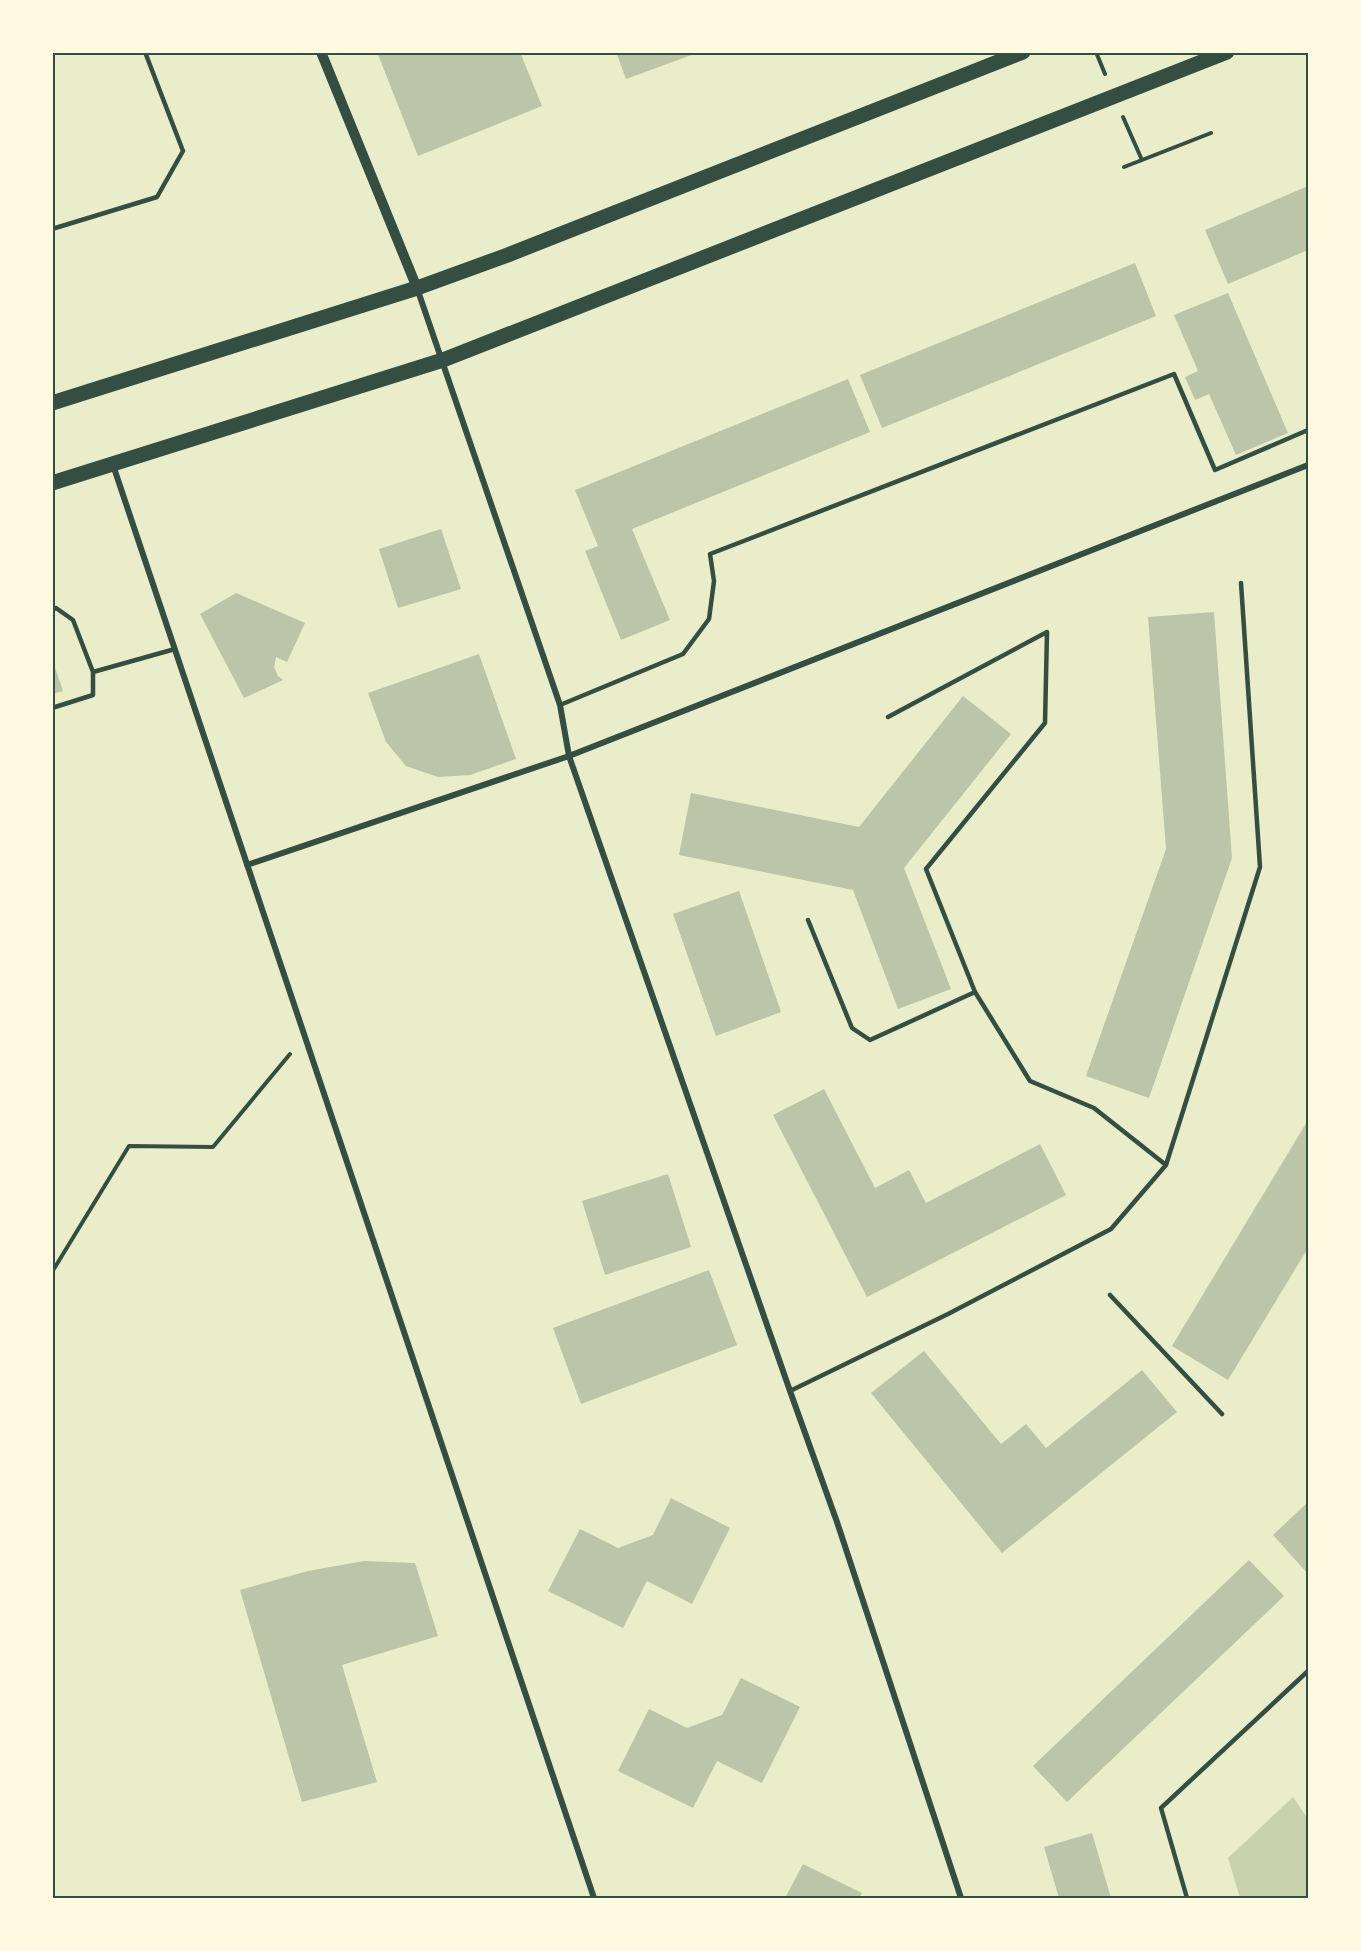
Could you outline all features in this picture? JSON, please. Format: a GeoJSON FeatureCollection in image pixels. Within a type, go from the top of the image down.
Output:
{"type":"FeatureCollection","features":[{"type":"Feature","properties":{"kind":"main road"},"geometry":{"type":"LineString","coordinates":[[52,403],[417,288],[505,256],[1023,52]]}},
{"type":"Feature","properties":{"kind":"main road"},"geometry":{"type":"LineString","coordinates":[[52,483],[443,360],[1227,52]]}},
{"type":"Feature","properties":{"kind":"street"},"geometry":{"type":"LineString","coordinates":[[321,52],[417,288],[443,360],[560,705],[569,756],[841,1533],[961,1899]]}},
{"type":"Feature","properties":{"kind":"street"},"geometry":{"type":"LineString","coordinates":[[113,464],[594,1899]]}},
{"type":"Feature","properties":{"kind":"street"},"geometry":{"type":"LineString","coordinates":[[248,865],[569,756],[1308,465]]}},
{"type":"Feature","properties":{"kind":"lane"},"geometry":{"type":"LineString","coordinates":[[52,229],[157,197],[183,151],[145,52]]}},
{"type":"Feature","properties":{"kind":"lane"},"geometry":{"type":"LineString","coordinates":[[560,705],[683,654],[709,619],[714,581],[710,554],[1174,374],[1215,470],[1308,430]]}},
{"type":"Feature","properties":{"kind":"lane"},"geometry":{"type":"LineString","coordinates":[[790,1391],[948,1314],[1111,1229],[1166,1165],[1260,867],[1240,583]]}},
{"type":"Feature","properties":{"kind":"lane"},"geometry":{"type":"LineString","coordinates":[[52,610],[56,608],[73,620],[93,672],[93,696],[52,708]]}},
{"type":"Feature","properties":{"kind":"lane"},"geometry":{"type":"LineString","coordinates":[[888,717],[1047,632],[1045,723],[926,869],[975,992],[1030,1081],[1094,1108],[1166,1165]]}},
{"type":"Feature","properties":{"kind":"lane"},"geometry":{"type":"LineString","coordinates":[[93,672],[175,649]]}},
{"type":"Feature","properties":{"kind":"lane"},"geometry":{"type":"LineString","coordinates":[[808,920],[852,1028],[870,1040],[975,992]]}},
{"type":"Feature","properties":{"kind":"lane"},"geometry":{"type":"LineString","coordinates":[[1110,1295],[1222,1414]]}},
{"type":"Feature","properties":{"kind":"lane"},"geometry":{"type":"LineString","coordinates":[[1187,1899],[1161,1808],[1308,1671]]}},
{"type":"Feature","properties":{"kind":"path"},"geometry":{"type":"LineString","coordinates":[[1142,160],[1211,133]]}},
{"type":"Feature","properties":{"kind":"path"},"geometry":{"type":"LineString","coordinates":[[52,1272],[129,1146],[213,1148],[305,1037]]}},
{"type":"Feature","properties":{"kind":"green space"},"geometry":{"type":"Polygon","coordinates":[[[1293,1797],[1308,1819],[1308,1898],[1240,1898],[1228,1858],[1293,1797]]]}},
{"type":"Feature","properties":{"kind":"building"},"geometry":{"type":"Polygon","coordinates":[[[377,52],[520,52],[542,106],[418,156],[377,52]]]}},
{"type":"Feature","properties":{"kind":"building"},"geometry":{"type":"Polygon","coordinates":[[[616,52],[697,52],[697,53],[626,79],[616,52]]]}},
{"type":"Feature","properties":{"kind":"building"},"geometry":{"type":"Polygon","coordinates":[[[1308,186],[1308,250],[1228,284],[1205,230],[1308,186]]]}},
{"type":"Feature","properties":{"kind":"building"},"geometry":{"type":"Polygon","coordinates":[[[1135,263],[1156,316],[882,428],[860,375],[1135,263]]]}},
{"type":"Feature","properties":{"kind":"building"},"geometry":{"type":"Polygon","coordinates":[[[1228,293],[1288,433],[1236,455],[1209,394],[1195,400],[1185,377],[1198,371],[1174,315],[1228,293]]]}},
{"type":"Feature","properties":{"kind":"building"},"geometry":{"type":"Polygon","coordinates":[[[848,379],[870,432],[632,529],[670,620],[621,640],[585,551],[598,546],[575,490],[848,379]]]}},
{"type":"Feature","properties":{"kind":"building"},"geometry":{"type":"Polygon","coordinates":[[[441,529],[461,589],[398,608],[379,549],[441,529]]]}},
{"type":"Feature","properties":{"kind":"building"},"geometry":{"type":"Polygon","coordinates":[[[236,593],[305,623],[287,662],[276,657],[274,667],[278,676],[283,680],[244,698],[200,614],[236,593]]]}},
{"type":"Feature","properties":{"kind":"building"},"geometry":{"type":"Polygon","coordinates":[[[1214,612],[1232,858],[1149,1098],[1086,1076],[1166,849],[1148,617],[1214,612]]]}},
{"type":"Feature","properties":{"kind":"building"},"geometry":{"type":"Polygon","coordinates":[[[479,654],[516,759],[470,775],[438,777],[406,766],[386,742],[368,693],[479,654]]]}},
{"type":"Feature","properties":{"kind":"building"},"geometry":{"type":"Polygon","coordinates":[[[52,659],[63,691],[52,694],[52,659]]]}},
{"type":"Feature","properties":{"kind":"building"},"geometry":{"type":"Polygon","coordinates":[[[963,696],[1011,734],[904,868],[951,989],[898,1009],[853,890],[679,855],[691,793],[859,827],[963,696]]]}},
{"type":"Feature","properties":{"kind":"building"},"geometry":{"type":"Polygon","coordinates":[[[739,891],[781,1012],[716,1036],[673,914],[739,891]]]}},
{"type":"Feature","properties":{"kind":"building"},"geometry":{"type":"Polygon","coordinates":[[[824,1089],[875,1188],[909,1170],[926,1203],[1040,1144],[1066,1195],[867,1297],[773,1115],[824,1089]]]}},
{"type":"Feature","properties":{"kind":"building"},"geometry":{"type":"Polygon","coordinates":[[[1308,1120],[1308,1248],[1228,1380],[1172,1346],[1308,1120]]]}},
{"type":"Feature","properties":{"kind":"building"},"geometry":{"type":"Polygon","coordinates":[[[668,1174],[691,1247],[605,1275],[582,1201],[668,1174]]]}},
{"type":"Feature","properties":{"kind":"building"},"geometry":{"type":"Polygon","coordinates":[[[709,1270],[737,1345],[581,1404],[553,1328],[709,1270]]]}},
{"type":"Feature","properties":{"kind":"building"},"geometry":{"type":"Polygon","coordinates":[[[924,1351],[1001,1444],[1026,1424],[1046,1448],[1142,1370],[1177,1412],[1002,1553],[871,1393],[924,1351]]]}},
{"type":"Feature","properties":{"kind":"building"},"geometry":{"type":"Polygon","coordinates":[[[671,1498],[730,1528],[692,1604],[647,1581],[623,1628],[548,1591],[580,1529],[618,1548],[653,1535],[671,1498]]]}},
{"type":"Feature","properties":{"kind":"building"},"geometry":{"type":"Polygon","coordinates":[[[1308,1502],[1308,1574],[1273,1535],[1308,1502]]]}},
{"type":"Feature","properties":{"kind":"building"},"geometry":{"type":"Polygon","coordinates":[[[1249,1560],[1284,1596],[1067,1802],[1033,1766],[1249,1560]]]}},
{"type":"Feature","properties":{"kind":"building"},"geometry":{"type":"Polygon","coordinates":[[[364,1561],[415,1563],[438,1636],[342,1665],[377,1782],[302,1802],[240,1590],[308,1571],[364,1561]]]}},
{"type":"Feature","properties":{"kind":"building"},"geometry":{"type":"Polygon","coordinates":[[[741,1678],[800,1707],[762,1783],[717,1761],[693,1808],[618,1771],[649,1709],[687,1728],[722,1715],[741,1678]]]}},
{"type":"Feature","properties":{"kind":"building"},"geometry":{"type":"Polygon","coordinates":[[[1092,1833],[1111,1898],[1059,1898],[1044,1847],[1092,1833]]]}},
{"type":"Feature","properties":{"kind":"building"},"geometry":{"type":"Polygon","coordinates":[[[803,1864],[862,1893],[859,1898],[785,1898],[803,1864]]]}}]}
